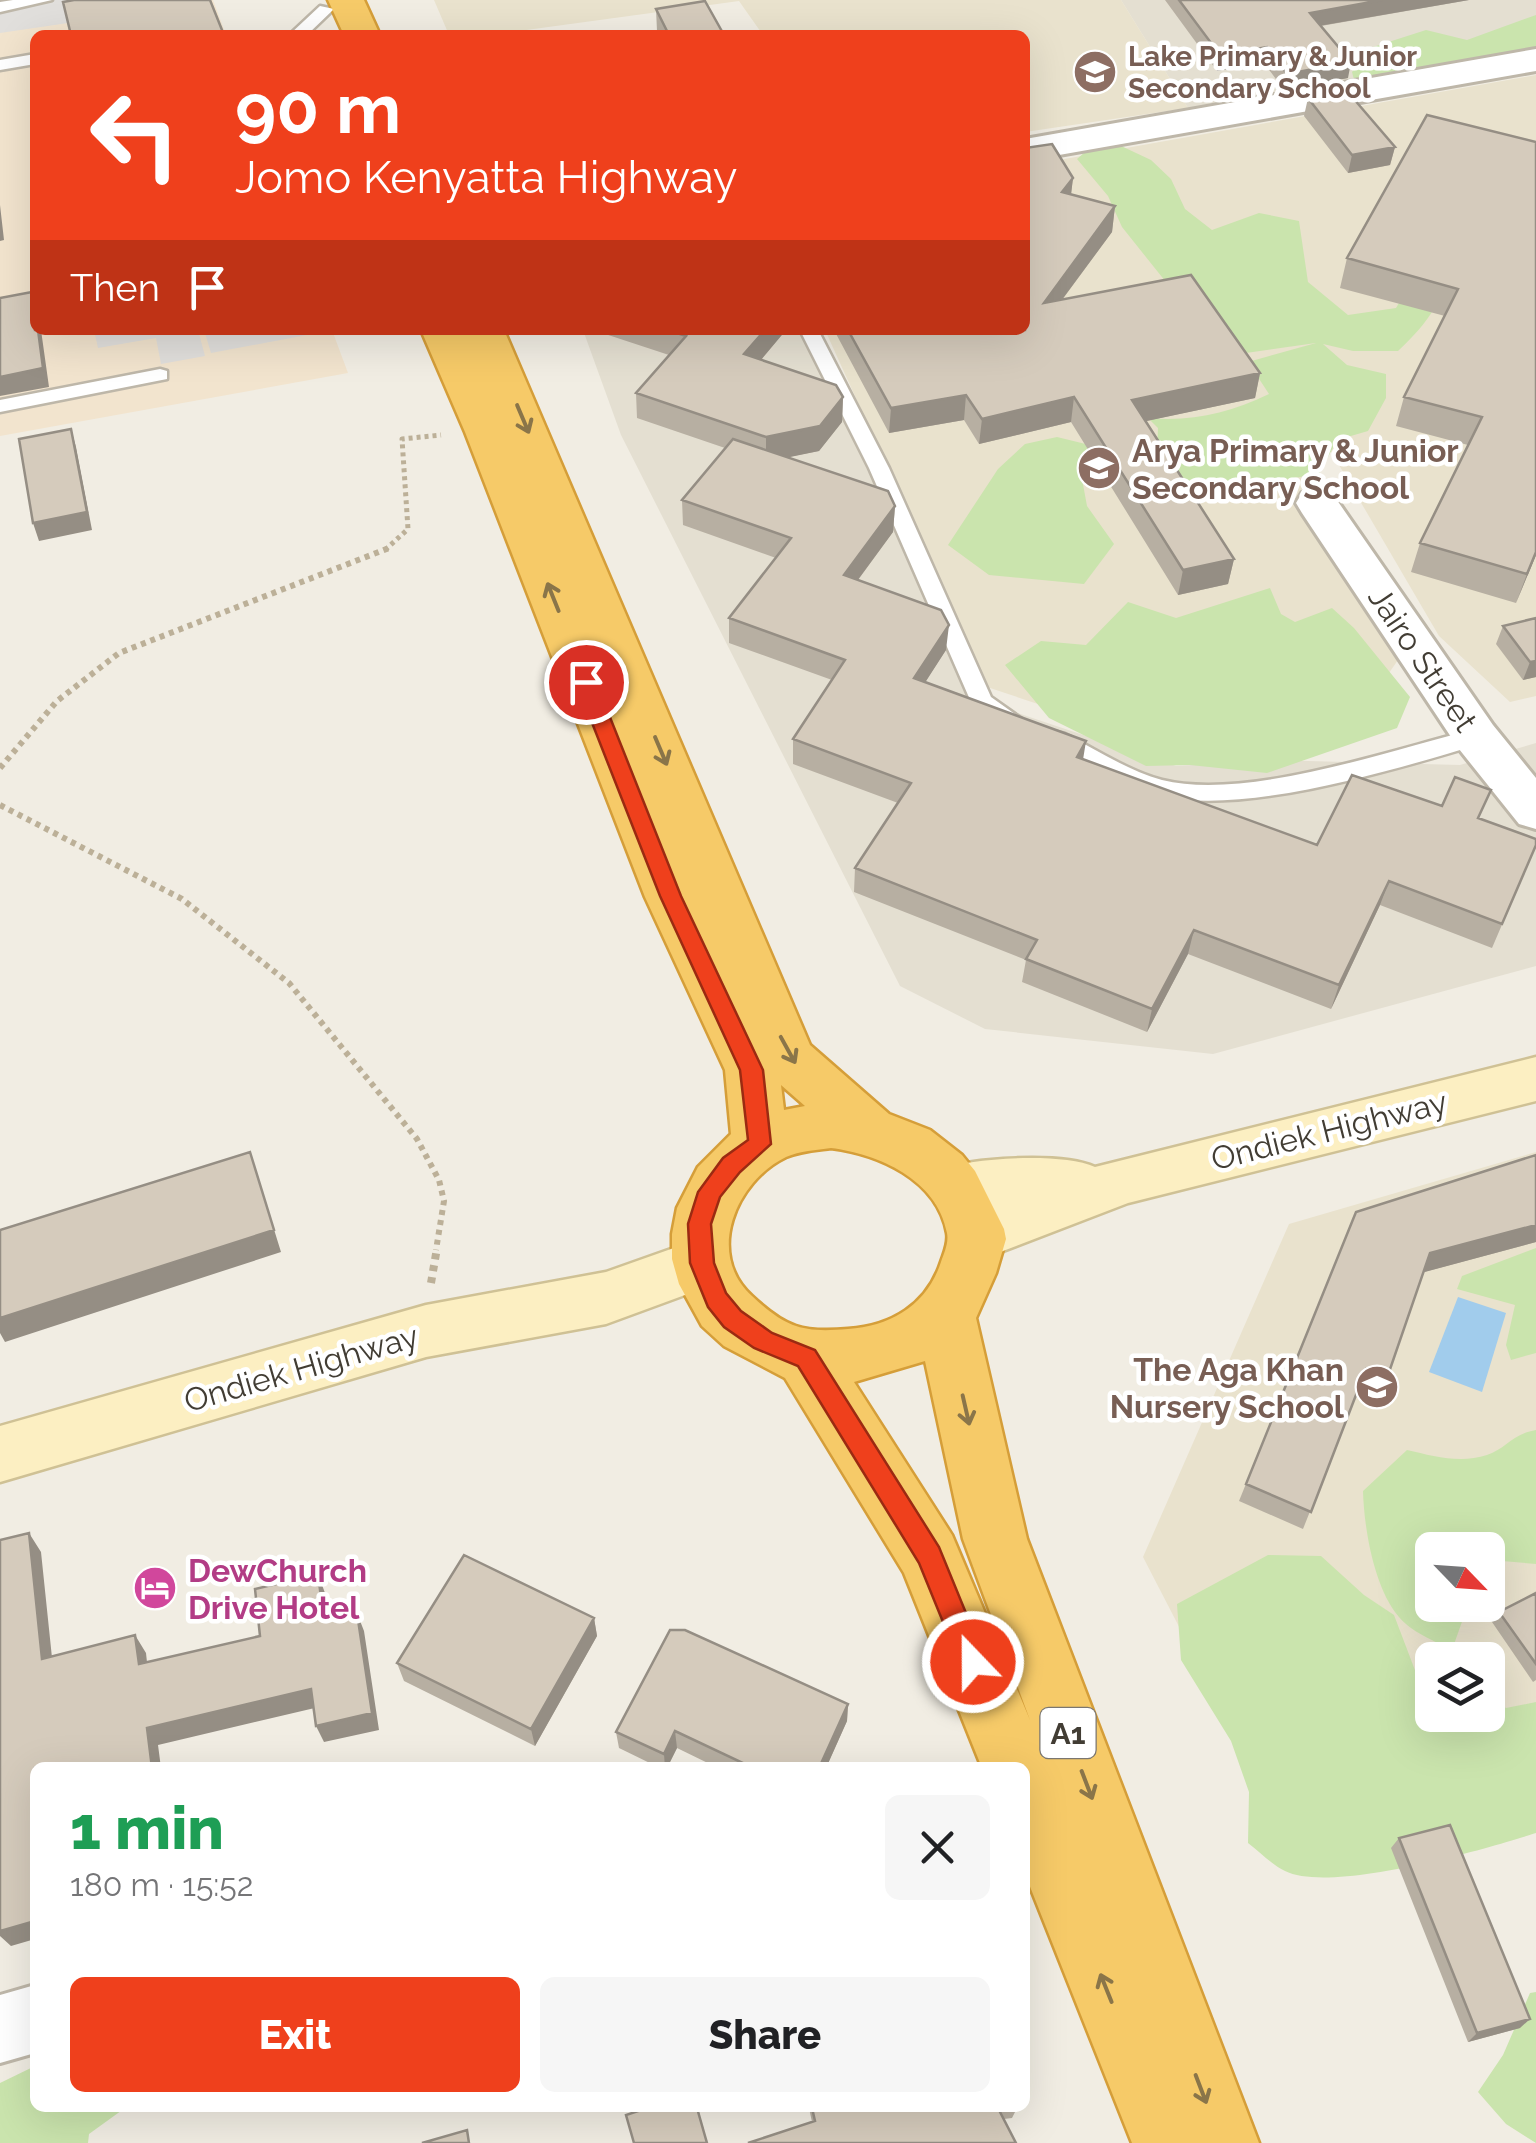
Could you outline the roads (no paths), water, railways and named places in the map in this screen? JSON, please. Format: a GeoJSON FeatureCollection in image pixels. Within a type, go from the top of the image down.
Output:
{"type":"FeatureCollection","features":[{"type":"Feature","properties":{"kind":"highway"},"geometry":{"type":"LineString","coordinates":[[332,11],[356,30]]}},
{"type":"Feature","properties":{"kind":"highway"},"geometry":{"type":"LineString","coordinates":[[444,335],[487,432],[670,896],[752,1070],[760,1144]]}},
{"type":"Feature","properties":{"kind":"highway"},"geometry":{"type":"LineString","coordinates":[[485,335],[789,1059],[868,1128]]}},
{"type":"Feature","properties":{"kind":"highway"},"geometry":{"type":"LineString","coordinates":[[831,1125],[868,1128],[903,1141],[933,1162],[966,1212],[964,1285],[945,1314],[916,1338],[880,1354],[806,1358],[763,1341],[732,1319],[709,1281],[700,1224],[710,1192],[731,1165],[760,1144],[794,1130],[831,1125]]}},
{"type":"Feature","properties":{"kind":"highway","name":"A1"},"geometry":{"type":"LineString","coordinates":[[945,1314],[995,1540],[1222,2143]]}},
{"type":"Feature","properties":{"kind":"highway","name":"A1"},"geometry":{"type":"LineString","coordinates":[[806,1358],[929,1556],[1014,1762]]}},
{"type":"Feature","properties":{"kind":"highway","name":"A1"},"geometry":{"type":"LineString","coordinates":[[1030,1802],[1170,2143]]}},
{"type":"Feature","properties":{"kind":"main road","name":"Ondiek Highway"},"geometry":{"type":"LineString","coordinates":[[966,1212],[1122,1181],[1536,1079]]}},
{"type":"Feature","properties":{"kind":"main road","name":"Ondiek Highway"},"geometry":{"type":"LineString","coordinates":[[0,1454],[426,1331],[709,1281]]}},
{"type":"Feature","properties":{"kind":"street"},"geometry":{"type":"LineString","coordinates":[[1030,149],[1536,60]]}},
{"type":"Feature","properties":{"kind":"street","name":"Jairo Street"},"geometry":{"type":"LineString","coordinates":[[1317,504],[1476,736],[1536,811]]}},
{"type":"Feature","properties":{"kind":"street"},"geometry":{"type":"LineString","coordinates":[[0,2029],[30,2020]]}},
{"type":"Feature","properties":{"kind":"lane"},"geometry":{"type":"LineString","coordinates":[[0,8],[44,0]]}},
{"type":"Feature","properties":{"kind":"lane"},"geometry":{"type":"LineString","coordinates":[[304,30],[332,11]]}},
{"type":"Feature","properties":{"kind":"lane"},"geometry":{"type":"LineString","coordinates":[[0,65],[30,60]]}},
{"type":"Feature","properties":{"kind":"lane"},"geometry":{"type":"LineString","coordinates":[[812,335],[879,468],[988,708],[1160,788],[1195,794],[1250,790],[1476,736]]}},
{"type":"Feature","properties":{"kind":"lane"},"geometry":{"type":"LineString","coordinates":[[0,406],[160,375]]}},
{"type":"Feature","properties":{"kind":"water"},"geometry":{"type":"Polygon","coordinates":[[[1458,1297],[1506,1313],[1482,1392],[1429,1372],[1458,1297]]]}},
{"type":"Feature","properties":{"kind":"place","name":"Lake Primary & Junior Secondary School"},"geometry":{"type":"Point","coordinates":[1095,72]}},
{"type":"Feature","properties":{"kind":"place","name":"Arya Primary & Junior Secondary School"},"geometry":{"type":"Point","coordinates":[1099,468]}},
{"type":"Feature","properties":{"kind":"place","name":"The Aga Khan Nursery School"},"geometry":{"type":"Point","coordinates":[1377,1387]}},
{"type":"Feature","properties":{"kind":"place","name":"DewChurch Drive Hotel"},"geometry":{"type":"Point","coordinates":[155,1588]}}]}
